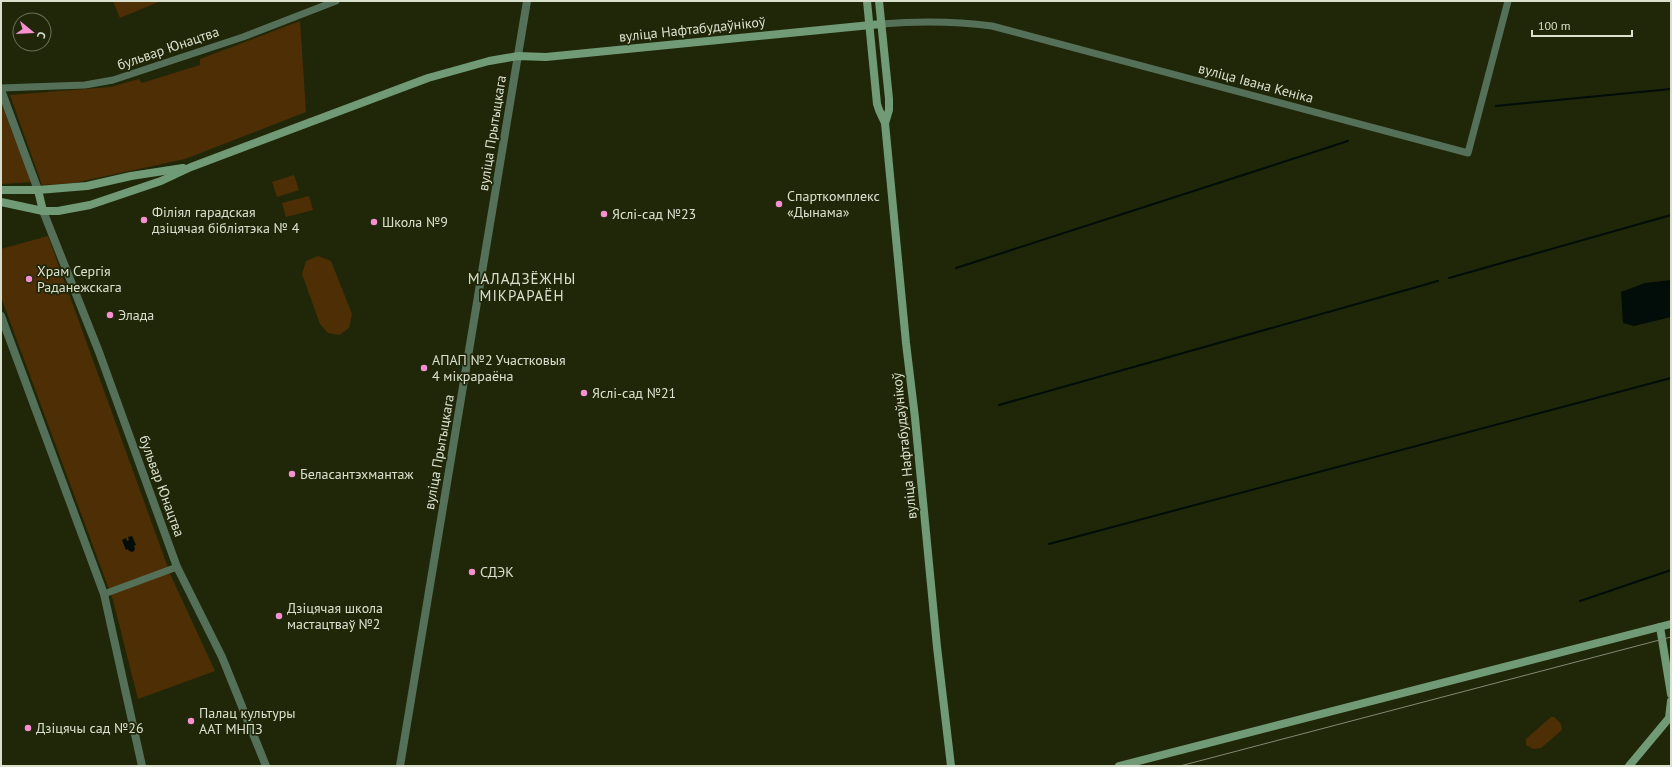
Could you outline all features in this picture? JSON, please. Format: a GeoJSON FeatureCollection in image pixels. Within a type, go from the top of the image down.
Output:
{"type":"FeatureCollection","features":[{"type":"Feature","properties":{"kind":"main road"},"geometry":{"type":"LineString","coordinates":[[867,1],[869,26]]}},
{"type":"Feature","properties":{"kind":"main road"},"geometry":{"type":"LineString","coordinates":[[879,1],[881,24]]}},
{"type":"Feature","properties":{"kind":"main road","name":"вуліца Нафтабудаўнікоў"},"geometry":{"type":"LineString","coordinates":[[518,56],[546,57],[881,24],[889,106],[885,123],[937,647],[951,766]]}},
{"type":"Feature","properties":{"kind":"main road","name":"вуліца Нафтабудаўнікоў"},"geometry":{"type":"LineString","coordinates":[[869,26],[877,104],[885,123]]}},
{"type":"Feature","properties":{"kind":"main road"},"geometry":{"type":"LineString","coordinates":[[1,202],[43,211],[58,211],[90,205],[161,181],[191,167],[428,78],[489,61],[518,56]]}},
{"type":"Feature","properties":{"kind":"main road"},"geometry":{"type":"LineString","coordinates":[[1,190],[38,190],[86,186],[131,176],[191,167]]}},
{"type":"Feature","properties":{"kind":"main road","name":"бульвар Юнацтва"},"geometry":{"type":"LineString","coordinates":[[38,190],[43,211]]}},
{"type":"Feature","properties":{"kind":"main road"},"geometry":{"type":"LineString","coordinates":[[1119,766],[1671,624]]}},
{"type":"Feature","properties":{"kind":"main road"},"geometry":{"type":"LineString","coordinates":[[1660,627],[1671,694]]}},
{"type":"Feature","properties":{"kind":"main road"},"geometry":{"type":"LineString","coordinates":[[1629,766],[1669,718],[1671,701]]}},
{"type":"Feature","properties":{"kind":"street","name":"бульвар Юнацтва"},"geometry":{"type":"LineString","coordinates":[[38,190],[1,89],[85,85],[113,80],[243,37],[336,1]]}},
{"type":"Feature","properties":{"kind":"street","name":"вуліца Прытыцкага"},"geometry":{"type":"LineString","coordinates":[[400,766],[527,1]]}},
{"type":"Feature","properties":{"kind":"street","name":"вуліца Івана Кеніка"},"geometry":{"type":"LineString","coordinates":[[881,24],[940,21],[967,22],[992,26],[1468,153],[1508,1]]}},
{"type":"Feature","properties":{"kind":"street","name":"бульвар Юнацтва"},"geometry":{"type":"LineString","coordinates":[[43,211],[99,352],[177,567],[222,657],[266,766]]}},
{"type":"Feature","properties":{"kind":"street"},"geometry":{"type":"LineString","coordinates":[[1,316],[104,594],[142,766]]}},
{"type":"Feature","properties":{"kind":"street"},"geometry":{"type":"LineString","coordinates":[[104,594],[177,567]]}},
{"type":"Feature","properties":{"kind":"shaded area"},"geometry":{"type":"Polygon","coordinates":[[[113,1],[161,1],[120,18],[113,1]]]}},
{"type":"Feature","properties":{"kind":"shaded area"},"geometry":{"type":"Polygon","coordinates":[[[300,21],[306,112],[185,159],[74,183],[42,185],[10,95],[111,87],[139,79],[142,83],[200,65],[200,59],[300,21]]]}},
{"type":"Feature","properties":{"kind":"shaded area"},"geometry":{"type":"Polygon","coordinates":[[[1,103],[31,182],[1,184],[1,103]]]}},
{"type":"Feature","properties":{"kind":"shaded area"},"geometry":{"type":"Polygon","coordinates":[[[294,175],[299,190],[277,197],[272,182],[294,175]]]}},
{"type":"Feature","properties":{"kind":"shaded area"},"geometry":{"type":"Polygon","coordinates":[[[309,196],[313,210],[286,217],[282,203],[309,196]]]}},
{"type":"Feature","properties":{"kind":"shaded area"},"geometry":{"type":"Polygon","coordinates":[[[48,236],[171,576],[215,671],[138,699],[113,600],[1,297],[1,249],[48,236]]]}},
{"type":"Feature","properties":{"kind":"shaded area"},"geometry":{"type":"Polygon","coordinates":[[[318,256],[331,261],[352,314],[349,328],[339,335],[328,333],[320,324],[302,274],[306,261],[318,256]]]}},
{"type":"Feature","properties":{"kind":"shaded area"},"geometry":{"type":"Polygon","coordinates":[[[1671,280],[1671,317],[1634,326],[1623,323],[1621,292],[1645,283],[1671,280]]]}},
{"type":"Feature","properties":{"kind":"shaded area"},"geometry":{"type":"Polygon","coordinates":[[[132,536],[136,545],[134,546],[135,549],[133,552],[129,551],[128,549],[126,550],[122,540],[126,538],[127,541],[129,540],[128,537],[132,536]]]}},
{"type":"Feature","properties":{"kind":"shaded area"},"geometry":{"type":"Polygon","coordinates":[[[1551,717],[1554,717],[1561,724],[1562,730],[1541,748],[1533,749],[1526,745],[1526,739],[1551,717]]]}},
{"type":"Feature","properties":{"kind":"waterway"},"geometry":{"type":"LineString","coordinates":[[1496,106],[1671,89]]}},
{"type":"Feature","properties":{"kind":"waterway"},"geometry":{"type":"LineString","coordinates":[[956,268],[1348,141]]}},
{"type":"Feature","properties":{"kind":"waterway"},"geometry":{"type":"LineString","coordinates":[[1449,278],[1671,215]]}},
{"type":"Feature","properties":{"kind":"waterway"},"geometry":{"type":"LineString","coordinates":[[999,405],[1438,281]]}},
{"type":"Feature","properties":{"kind":"waterway"},"geometry":{"type":"LineString","coordinates":[[1049,544],[1671,378]]}},
{"type":"Feature","properties":{"kind":"waterway"},"geometry":{"type":"LineString","coordinates":[[1580,601],[1671,570]]}},
{"type":"Feature","properties":{"kind":"tram line"},"geometry":{"type":"LineString","coordinates":[[1180,766],[1671,637]]}},
{"type":"Feature","properties":{"kind":"place","name":"Спарткомплекс «Дынама»"},"geometry":{"type":"Point","coordinates":[779,204]}},
{"type":"Feature","properties":{"kind":"place","name":"Яслі-сад №23"},"geometry":{"type":"Point","coordinates":[604,214]}},
{"type":"Feature","properties":{"kind":"place","name":"Філіял гарадская дзіцячая бібліятэка № 4"},"geometry":{"type":"Point","coordinates":[144,220]}},
{"type":"Feature","properties":{"kind":"place","name":"Школа №9"},"geometry":{"type":"Point","coordinates":[374,222]}},
{"type":"Feature","properties":{"kind":"place","name":"Храм Сергія Раданежскага"},"geometry":{"type":"Point","coordinates":[29,279]}},
{"type":"Feature","properties":{"kind":"place","name":"Элада"},"geometry":{"type":"Point","coordinates":[110,315]}},
{"type":"Feature","properties":{"kind":"place","name":"АПАП №2 Участковыя 4 мікрараёна"},"geometry":{"type":"Point","coordinates":[424,368]}},
{"type":"Feature","properties":{"kind":"place","name":"Яслі-сад №21"},"geometry":{"type":"Point","coordinates":[584,393]}},
{"type":"Feature","properties":{"kind":"place","name":"Беласантэхмантаж"},"geometry":{"type":"Point","coordinates":[292,474]}},
{"type":"Feature","properties":{"kind":"place","name":"СДЭК"},"geometry":{"type":"Point","coordinates":[472,572]}},
{"type":"Feature","properties":{"kind":"place","name":"Дзіцячая школа мастацтваў №2"},"geometry":{"type":"Point","coordinates":[279,616]}},
{"type":"Feature","properties":{"kind":"place","name":"Палац культуры ААТ МНПЗ"},"geometry":{"type":"Point","coordinates":[191,721]}},
{"type":"Feature","properties":{"kind":"place","name":"Дзіцячы сад №26"},"geometry":{"type":"Point","coordinates":[28,728]}},
{"type":"Feature","properties":{"kind":"district","name":"МАЛАДЗЁЖНЫ МІКРАРАЁН"},"geometry":{"type":"Point","coordinates":[522,288]}}]}
